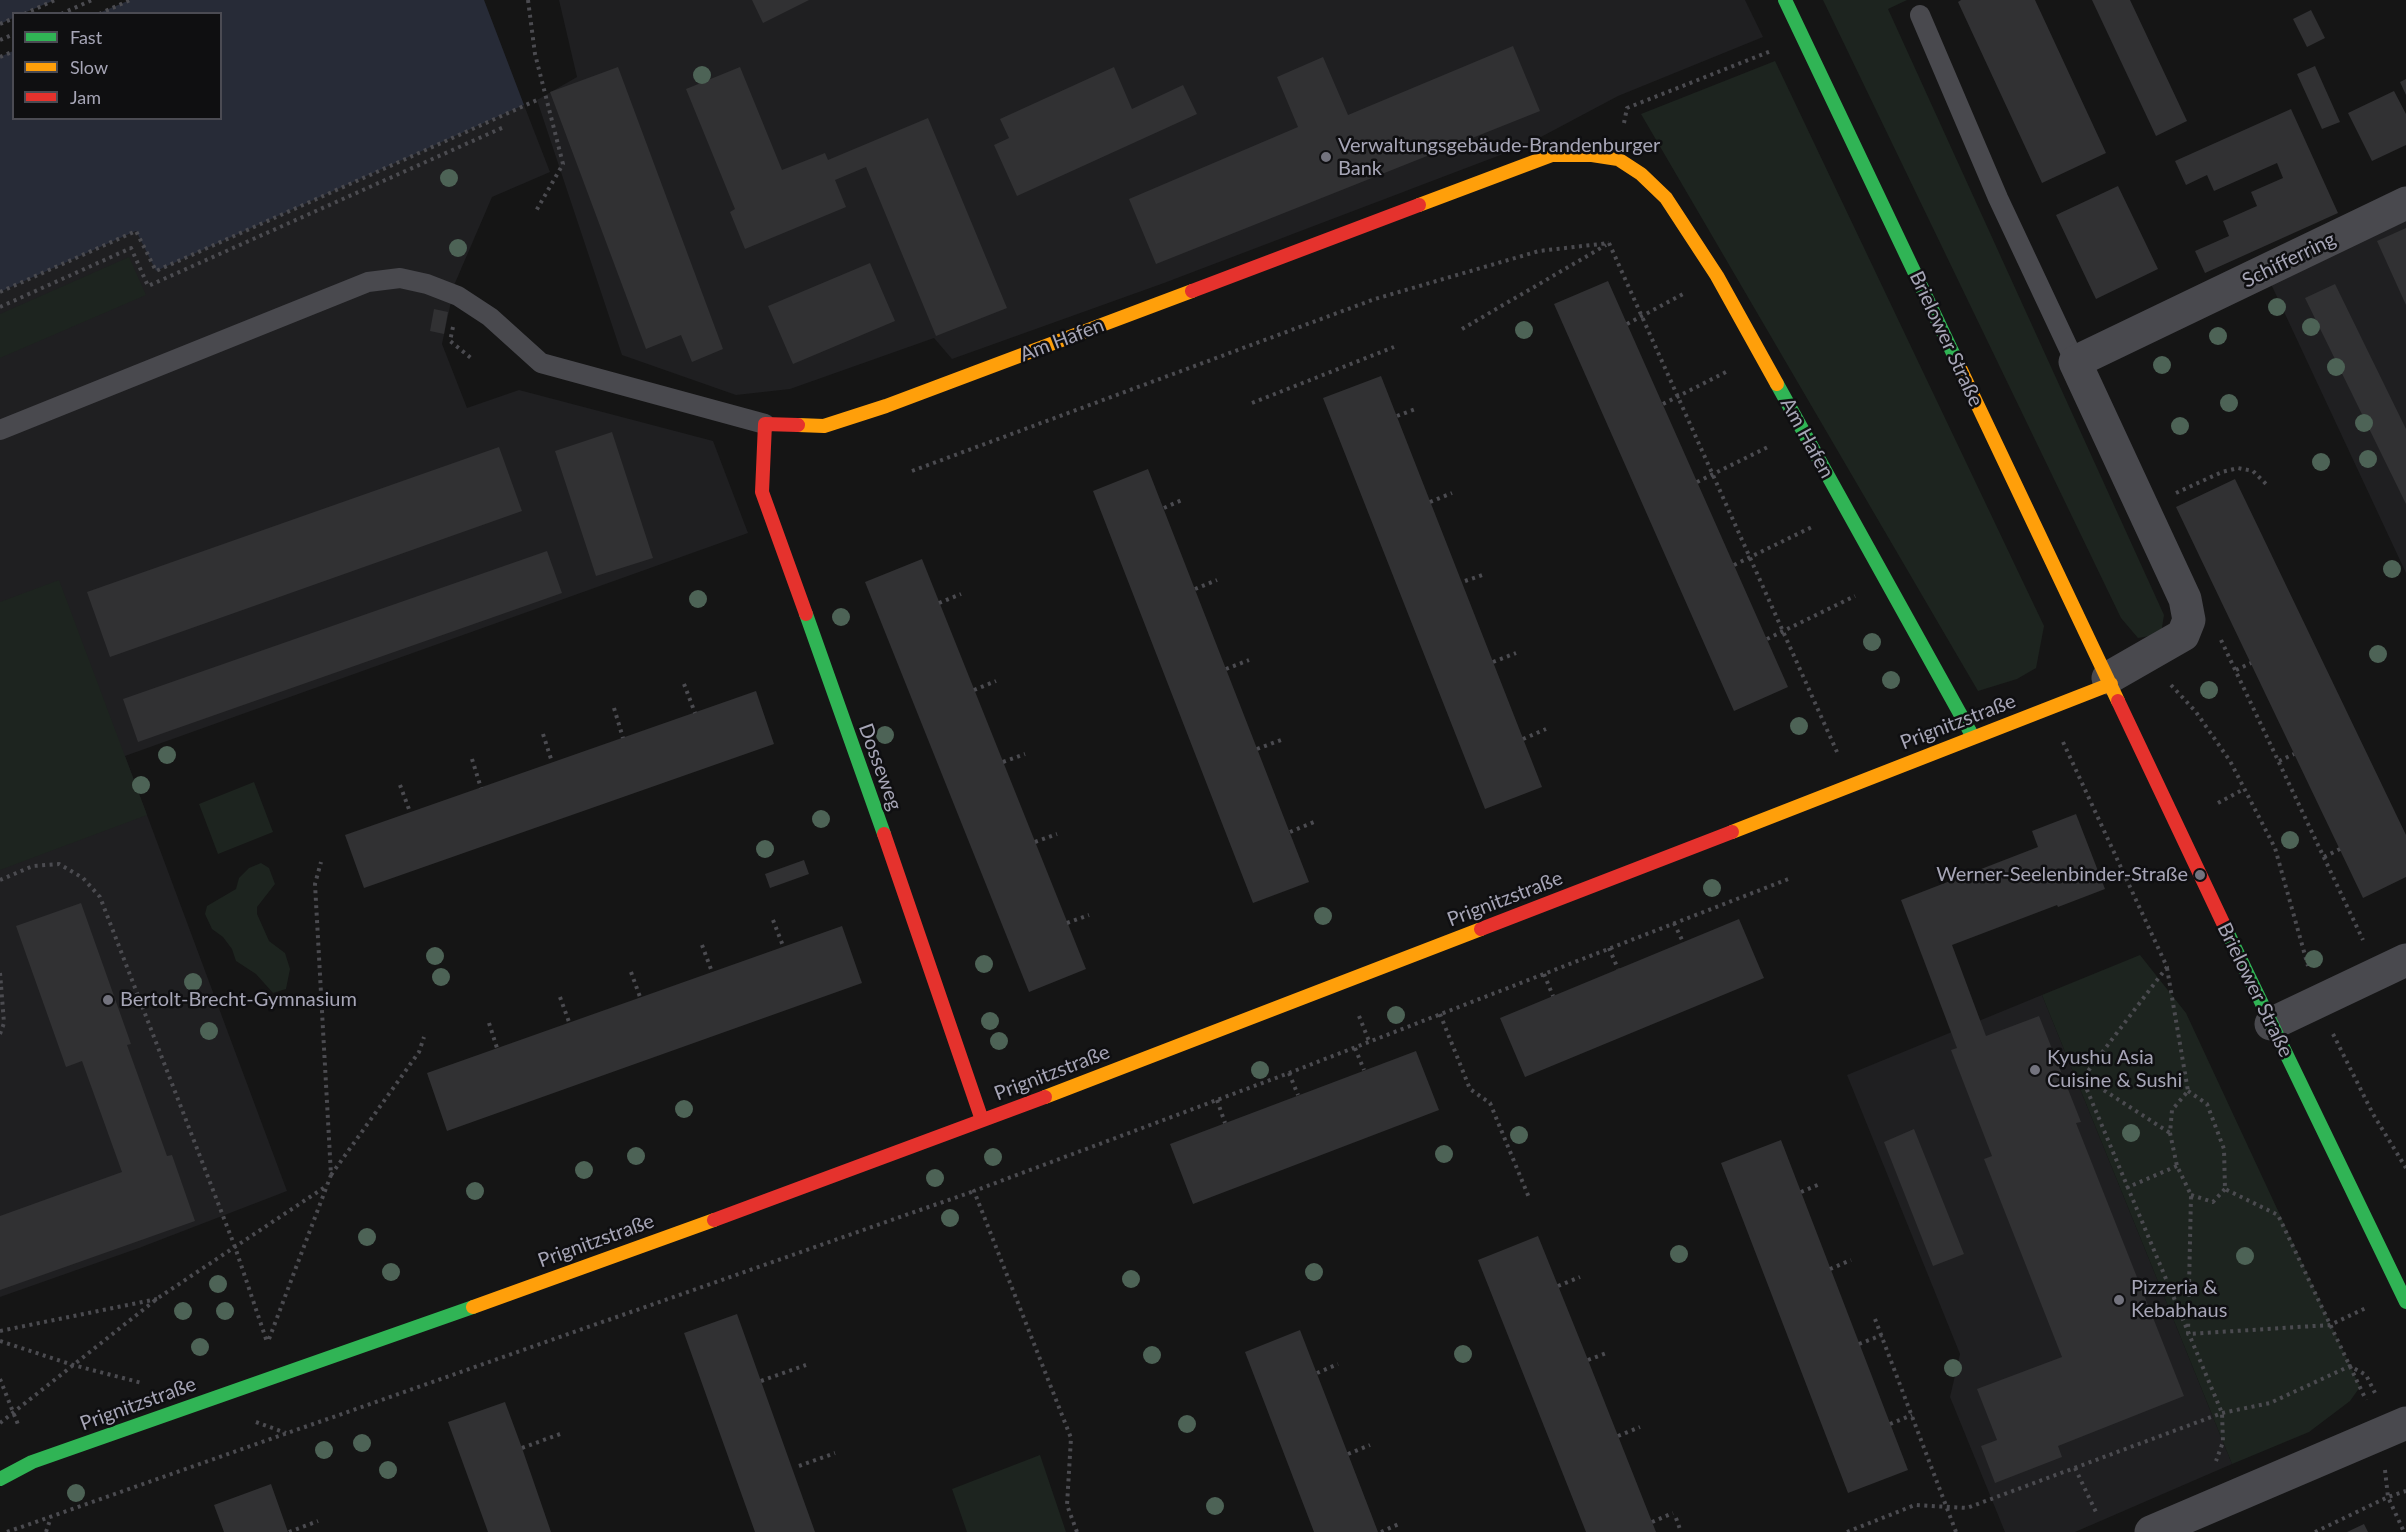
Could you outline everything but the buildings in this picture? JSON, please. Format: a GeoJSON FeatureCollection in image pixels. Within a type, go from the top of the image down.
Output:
{"type":"FeatureCollection","features":[{"type":"Feature","properties":{"kind":"street","name":"Brielower Straße"},"geometry":{"type":"LineString","coordinates":[[1785,0],[2271,1024],[2403,1296]]}},
{"type":"Feature","properties":{"kind":"street","name":"Am Hafen"},"geometry":{"type":"LineString","coordinates":[[765,424],[824,426],[886,406],[1552,156],[1592,155],[1618,159],[1641,174],[1666,198],[1717,276],[1973,737]]}},
{"type":"Feature","properties":{"kind":"street","name":"Schifferring"},"geometry":{"type":"LineString","coordinates":[[2075,362],[2406,203]]}},
{"type":"Feature","properties":{"kind":"street"},"geometry":{"type":"LineString","coordinates":[[2075,362],[2185,599],[2189,620],[2183,635],[2109,681]]}},
{"type":"Feature","properties":{"kind":"street","name":"Dosseweg"},"geometry":{"type":"LineString","coordinates":[[765,424],[762,492],[898,874],[982,1120]]}},
{"type":"Feature","properties":{"kind":"street","name":"Prignitzstraße"},"geometry":{"type":"LineString","coordinates":[[0,1479],[32,1462],[509,1294],[889,1156],[1372,972],[1852,785],[2109,681]]}},
{"type":"Feature","properties":{"kind":"street"},"geometry":{"type":"LineString","coordinates":[[2271,1024],[2392,966]]}},
{"type":"Feature","properties":{"kind":"street"},"geometry":{"type":"LineString","coordinates":[[2151,1532],[2406,1423]]}},
{"type":"Feature","properties":{"kind":"lane"},"geometry":{"type":"LineString","coordinates":[[1920,15],[1998,198],[2075,362]]}},
{"type":"Feature","properties":{"kind":"lane","name":"Am Hafen"},"geometry":{"type":"LineString","coordinates":[[0,430],[368,282],[400,278],[449,291],[490,317],[541,363],[765,424]]}},
{"type":"Feature","properties":{"kind":"path"},"geometry":{"type":"LineString","coordinates":[[28,12],[55,0]]}},
{"type":"Feature","properties":{"kind":"path"},"geometry":{"type":"LineString","coordinates":[[65,12],[92,0]]}},
{"type":"Feature","properties":{"kind":"path"},"geometry":{"type":"LineString","coordinates":[[103,12],[130,0]]}},
{"type":"Feature","properties":{"kind":"path"},"geometry":{"type":"LineString","coordinates":[[528,0],[535,54],[563,164],[536,211]]}},
{"type":"Feature","properties":{"kind":"path"},"geometry":{"type":"LineString","coordinates":[[1618,159],[1627,108],[1765,54]]}},
{"type":"Feature","properties":{"kind":"path"},"geometry":{"type":"LineString","coordinates":[[0,292],[136,231],[156,271],[537,100]]}},
{"type":"Feature","properties":{"kind":"path"},"geometry":{"type":"LineString","coordinates":[[0,307],[131,248],[148,286],[504,128]]}},
{"type":"Feature","properties":{"kind":"path"},"geometry":{"type":"LineString","coordinates":[[1609,243],[1852,785]]}},
{"type":"Feature","properties":{"kind":"path"},"geometry":{"type":"LineString","coordinates":[[1462,329],[1609,243]]}},
{"type":"Feature","properties":{"kind":"path"},"geometry":{"type":"LineString","coordinates":[[912,471],[1375,299],[1539,251],[1609,243]]}},
{"type":"Feature","properties":{"kind":"path"},"geometry":{"type":"LineString","coordinates":[[1628,324],[1717,276]]}},
{"type":"Feature","properties":{"kind":"path"},"geometry":{"type":"LineString","coordinates":[[1252,403],[1394,347]]}},
{"type":"Feature","properties":{"kind":"path"},"geometry":{"type":"LineString","coordinates":[[1663,404],[1760,354]]}},
{"type":"Feature","properties":{"kind":"path"},"geometry":{"type":"LineString","coordinates":[[1397,416],[1418,408]]}},
{"type":"Feature","properties":{"kind":"path"},"geometry":{"type":"LineString","coordinates":[[1697,482],[1803,430]]}},
{"type":"Feature","properties":{"kind":"path"},"geometry":{"type":"LineString","coordinates":[[2143,508],[2222,472],[2238,468],[2253,471],[2266,484]]}},
{"type":"Feature","properties":{"kind":"path"},"geometry":{"type":"LineString","coordinates":[[1430,502],[1452,493]]}},
{"type":"Feature","properties":{"kind":"path"},"geometry":{"type":"LineString","coordinates":[[1164,508],[1184,499]]}},
{"type":"Feature","properties":{"kind":"path"},"geometry":{"type":"LineString","coordinates":[[1734,565],[1847,510]]}},
{"type":"Feature","properties":{"kind":"path"},"geometry":{"type":"LineString","coordinates":[[1465,581],[1485,574]]}},
{"type":"Feature","properties":{"kind":"path"},"geometry":{"type":"LineString","coordinates":[[1195,589],[1217,580]]}},
{"type":"Feature","properties":{"kind":"path"},"geometry":{"type":"LineString","coordinates":[[1767,639],[1885,580]]}},
{"type":"Feature","properties":{"kind":"path"},"geometry":{"type":"LineString","coordinates":[[939,603],[961,594]]}},
{"type":"Feature","properties":{"kind":"path"},"geometry":{"type":"LineString","coordinates":[[2189,620],[2216,628],[2324,857],[2392,966]]}},
{"type":"Feature","properties":{"kind":"path"},"geometry":{"type":"LineString","coordinates":[[1493,662],[1516,653]]}},
{"type":"Feature","properties":{"kind":"path"},"geometry":{"type":"LineString","coordinates":[[2146,656],[2196,712],[2230,761],[2275,848],[2317,1002],[2373,1114],[2406,1168]]}},
{"type":"Feature","properties":{"kind":"path"},"geometry":{"type":"LineString","coordinates":[[1226,669],[1249,660]]}},
{"type":"Feature","properties":{"kind":"path"},"geometry":{"type":"LineString","coordinates":[[2236,670],[2251,663]]}},
{"type":"Feature","properties":{"kind":"path"},"geometry":{"type":"LineString","coordinates":[[974,690],[996,681]]}},
{"type":"Feature","properties":{"kind":"path"},"geometry":{"type":"LineString","coordinates":[[684,684],[695,713]]}},
{"type":"Feature","properties":{"kind":"path"},"geometry":{"type":"LineString","coordinates":[[614,708],[623,738]]}},
{"type":"Feature","properties":{"kind":"path"},"geometry":{"type":"LineString","coordinates":[[2047,708],[2167,967],[2188,1091],[2207,1104],[2224,1149],[2225,1189],[2213,1202],[2192,1195]]}},
{"type":"Feature","properties":{"kind":"path"},"geometry":{"type":"LineString","coordinates":[[1523,739],[1546,729]]}},
{"type":"Feature","properties":{"kind":"path"},"geometry":{"type":"LineString","coordinates":[[543,734],[552,762]]}},
{"type":"Feature","properties":{"kind":"path"},"geometry":{"type":"LineString","coordinates":[[1257,749],[1281,740]]}},
{"type":"Feature","properties":{"kind":"path"},"geometry":{"type":"LineString","coordinates":[[1003,762],[1025,754]]}},
{"type":"Feature","properties":{"kind":"path"},"geometry":{"type":"LineString","coordinates":[[2279,761],[2294,754]]}},
{"type":"Feature","properties":{"kind":"path"},"geometry":{"type":"LineString","coordinates":[[472,759],[481,788]]}},
{"type":"Feature","properties":{"kind":"path"},"geometry":{"type":"LineString","coordinates":[[400,784],[410,812]]}},
{"type":"Feature","properties":{"kind":"path"},"geometry":{"type":"LineString","coordinates":[[2218,803],[2244,789]]}},
{"type":"Feature","properties":{"kind":"path"},"geometry":{"type":"LineString","coordinates":[[1290,832],[1314,822]]}},
{"type":"Feature","properties":{"kind":"path"},"geometry":{"type":"LineString","coordinates":[[1035,842],[1057,834]]}},
{"type":"Feature","properties":{"kind":"path"},"geometry":{"type":"LineString","coordinates":[[2324,857],[2340,849]]}},
{"type":"Feature","properties":{"kind":"path"},"geometry":{"type":"LineString","coordinates":[[321,862],[315,885],[331,1175]]}},
{"type":"Feature","properties":{"kind":"path"},"geometry":{"type":"LineString","coordinates":[[0,880],[33,866],[59,864],[83,878],[100,897],[235,1247],[267,1343],[331,1175],[419,1052],[424,1037]]}},
{"type":"Feature","properties":{"kind":"path"},"geometry":{"type":"LineString","coordinates":[[7,1532],[974,1191],[1289,1073],[1791,878]]}},
{"type":"Feature","properties":{"kind":"path"},"geometry":{"type":"LineString","coordinates":[[1067,923],[1089,915]]}},
{"type":"Feature","properties":{"kind":"path"},"geometry":{"type":"LineString","coordinates":[[773,920],[783,946]]}},
{"type":"Feature","properties":{"kind":"path"},"geometry":{"type":"LineString","coordinates":[[1674,923],[1683,942]]}},
{"type":"Feature","properties":{"kind":"path"},"geometry":{"type":"LineString","coordinates":[[702,945],[712,972]]}},
{"type":"Feature","properties":{"kind":"path"},"geometry":{"type":"LineString","coordinates":[[1609,948],[1618,969]]}},
{"type":"Feature","properties":{"kind":"path"},"geometry":{"type":"LineString","coordinates":[[2167,967],[2085,1078],[2085,1085],[2126,1188],[2222,1413],[2223,1442],[2216,1461]]}},
{"type":"Feature","properties":{"kind":"path"},"geometry":{"type":"LineString","coordinates":[[631,972],[640,997]]}},
{"type":"Feature","properties":{"kind":"path"},"geometry":{"type":"LineString","coordinates":[[0,973],[4,1023],[0,1034]]}},
{"type":"Feature","properties":{"kind":"path"},"geometry":{"type":"LineString","coordinates":[[1544,974],[1553,996]]}},
{"type":"Feature","properties":{"kind":"path"},"geometry":{"type":"LineString","coordinates":[[560,997],[569,1022]]}},
{"type":"Feature","properties":{"kind":"path"},"geometry":{"type":"LineString","coordinates":[[1440,1014],[1470,1089],[1490,1103],[1530,1200]]}},
{"type":"Feature","properties":{"kind":"path"},"geometry":{"type":"LineString","coordinates":[[489,1023],[497,1048]]}},
{"type":"Feature","properties":{"kind":"path"},"geometry":{"type":"LineString","coordinates":[[1355,1047],[1364,1070]]}},
{"type":"Feature","properties":{"kind":"path"},"geometry":{"type":"LineString","coordinates":[[1289,1073],[1298,1095]]}},
{"type":"Feature","properties":{"kind":"path"},"geometry":{"type":"LineString","coordinates":[[2085,1078],[2170,1133]]}},
{"type":"Feature","properties":{"kind":"path"},"geometry":{"type":"LineString","coordinates":[[2188,1091],[2172,1110],[2170,1133],[2177,1166],[2192,1195],[2188,1334]]}},
{"type":"Feature","properties":{"kind":"path"},"geometry":{"type":"LineString","coordinates":[[1217,1100],[1225,1123]]}},
{"type":"Feature","properties":{"kind":"path"},"geometry":{"type":"LineString","coordinates":[[2126,1188],[2177,1166]]}},
{"type":"Feature","properties":{"kind":"path"},"geometry":{"type":"LineString","coordinates":[[1801,1192],[1820,1184]]}},
{"type":"Feature","properties":{"kind":"path"},"geometry":{"type":"LineString","coordinates":[[0,1424],[158,1298],[326,1187]]}},
{"type":"Feature","properties":{"kind":"path"},"geometry":{"type":"LineString","coordinates":[[2225,1189],[2278,1215],[2330,1325]]}},
{"type":"Feature","properties":{"kind":"path"},"geometry":{"type":"LineString","coordinates":[[974,1191],[1071,1438],[1067,1505],[1077,1532]]}},
{"type":"Feature","properties":{"kind":"path"},"geometry":{"type":"LineString","coordinates":[[1830,1269],[1851,1260]]}},
{"type":"Feature","properties":{"kind":"path"},"geometry":{"type":"LineString","coordinates":[[1558,1286],[1580,1277]]}},
{"type":"Feature","properties":{"kind":"path"},"geometry":{"type":"LineString","coordinates":[[2188,1334],[2330,1325],[2403,1296]]}},
{"type":"Feature","properties":{"kind":"path"},"geometry":{"type":"LineString","coordinates":[[0,1331],[158,1298]]}},
{"type":"Feature","properties":{"kind":"path"},"geometry":{"type":"LineString","coordinates":[[1875,1319],[1956,1532]]}},
{"type":"Feature","properties":{"kind":"path"},"geometry":{"type":"LineString","coordinates":[[1859,1344],[1882,1335]]}},
{"type":"Feature","properties":{"kind":"path"},"geometry":{"type":"LineString","coordinates":[[1588,1360],[1610,1352]]}},
{"type":"Feature","properties":{"kind":"path"},"geometry":{"type":"LineString","coordinates":[[1317,1373],[1338,1364]]}},
{"type":"Feature","properties":{"kind":"path"},"geometry":{"type":"LineString","coordinates":[[761,1381],[806,1365]]}},
{"type":"Feature","properties":{"kind":"path"},"geometry":{"type":"LineString","coordinates":[[1847,1532],[1915,1505],[1967,1508],[2222,1413],[2270,1402],[2350,1366]]}},
{"type":"Feature","properties":{"kind":"path"},"geometry":{"type":"LineString","coordinates":[[0,1379],[14,1412]]}},
{"type":"Feature","properties":{"kind":"path"},"geometry":{"type":"LineString","coordinates":[[1890,1424],[1912,1415]]}},
{"type":"Feature","properties":{"kind":"path"},"geometry":{"type":"LineString","coordinates":[[1618,1436],[1640,1427]]}},
{"type":"Feature","properties":{"kind":"path"},"geometry":{"type":"LineString","coordinates":[[522,1448],[560,1434]]}},
{"type":"Feature","properties":{"kind":"path"},"geometry":{"type":"LineString","coordinates":[[1348,1454],[1370,1445]]}},
{"type":"Feature","properties":{"kind":"path"},"geometry":{"type":"LineString","coordinates":[[799,1466],[835,1453]]}},
{"type":"Feature","properties":{"kind":"path"},"geometry":{"type":"LineString","coordinates":[[2075,1468],[2096,1512]]}},
{"type":"Feature","properties":{"kind":"path"},"geometry":{"type":"LineString","coordinates":[[2315,1532],[2388,1497],[2406,1491]]}},
{"type":"Feature","properties":{"kind":"path"},"geometry":{"type":"LineString","coordinates":[[2388,1497],[2404,1532]]}},
{"type":"Feature","properties":{"kind":"path"},"geometry":{"type":"LineString","coordinates":[[1652,1522],[1673,1513]]}},
{"type":"Feature","properties":{"kind":"path"},"geometry":{"type":"LineString","coordinates":[[46,1532],[51,1516]]}},
{"type":"Feature","properties":{"kind":"path"},"geometry":{"type":"LineString","coordinates":[[1676,1518],[1681,1532]]}},
{"type":"Feature","properties":{"kind":"path"},"geometry":{"type":"LineString","coordinates":[[289,1532],[318,1521]]}},
{"type":"Feature","properties":{"kind":"path"},"geometry":{"type":"LineString","coordinates":[[1381,1532],[1401,1523]]}},
{"type":"Feature","properties":{"kind":"shaded area"},"geometry":{"type":"Polygon","coordinates":[[[559,0],[1745,0],[1763,37],[1618,96],[1524,146],[1164,283],[952,359],[934,338],[790,389],[736,395],[622,355],[537,100],[577,77],[559,0]]]}},
{"type":"Feature","properties":{"kind":"shaded area"},"geometry":{"type":"Polygon","coordinates":[[[1823,0],[1907,0],[1888,9],[2164,615],[2161,634],[2138,638],[2121,618],[1823,0]]]}},
{"type":"Feature","properties":{"kind":"shaded area"},"geometry":{"type":"Polygon","coordinates":[[[1775,61],[2044,626],[2036,668],[2017,679],[1978,691],[1641,114],[1775,61]]]}},
{"type":"Feature","properties":{"kind":"shaded area"},"geometry":{"type":"Polygon","coordinates":[[[524,105],[550,172],[492,197],[455,283],[442,344],[467,408],[519,390],[713,441],[748,533],[125,756],[287,1191],[139,1248],[0,1297],[0,292],[136,231],[156,270],[524,105]]]}},
{"type":"Feature","properties":{"kind":"shaded area"},"geometry":{"type":"Polygon","coordinates":[[[2406,219],[2406,573],[2271,284],[2406,219]]]}},
{"type":"Feature","properties":{"kind":"shaded area"},"geometry":{"type":"Polygon","coordinates":[[[129,257],[146,295],[0,358],[0,314],[129,257]]]}},
{"type":"Feature","properties":{"kind":"shaded area"},"geometry":{"type":"Polygon","coordinates":[[[59,580],[147,815],[0,870],[0,602],[59,580]]]}},
{"type":"Feature","properties":{"kind":"shaded area"},"geometry":{"type":"Polygon","coordinates":[[[254,782],[273,832],[218,854],[199,804],[254,782]]]}},
{"type":"Feature","properties":{"kind":"shaded area"},"geometry":{"type":"Polygon","coordinates":[[[261,863],[269,868],[275,884],[257,907],[257,914],[269,941],[285,953],[290,969],[286,989],[273,993],[256,974],[236,961],[232,949],[223,937],[212,929],[205,914],[207,906],[236,889],[239,878],[249,868],[261,863]]]}},
{"type":"Feature","properties":{"kind":"shaded area"},"geometry":{"type":"Polygon","coordinates":[[[2140,955],[2186,1013],[2360,1387],[2350,1401],[2309,1432],[2232,1464],[2042,995],[2140,955]]]}},
{"type":"Feature","properties":{"kind":"shaded area"},"geometry":{"type":"Polygon","coordinates":[[[2042,995],[2232,1464],[2075,1532],[2005,1532],[1950,1397],[1960,1354],[1847,1075],[2042,995]]]}},
{"type":"Feature","properties":{"kind":"shaded area"},"geometry":{"type":"Polygon","coordinates":[[[1040,1455],[1066,1532],[967,1532],[952,1489],[1040,1455]]]}},
{"type":"Feature","properties":{"kind":"water"},"geometry":{"type":"Polygon","coordinates":[[[0,0],[55,0],[26,12],[12,12],[12,18],[0,24],[0,0]]]}},
{"type":"Feature","properties":{"kind":"water"},"geometry":{"type":"Polygon","coordinates":[[[130,0],[484,0],[524,105],[156,271],[136,231],[0,292],[0,57],[12,51],[12,120],[222,120],[222,12],[101,12],[130,0]]]}},
{"type":"Feature","properties":{"kind":"traffic: fast"},"geometry":{"type":"LineString","coordinates":[[1785,0],[1960,368]]}},
{"type":"Feature","properties":{"kind":"traffic: fast"},"geometry":{"type":"LineString","coordinates":[[1777,384],[1973,737]]}},
{"type":"Feature","properties":{"kind":"traffic: fast"},"geometry":{"type":"LineString","coordinates":[[806,614],[884,834]]}},
{"type":"Feature","properties":{"kind":"traffic: fast"},"geometry":{"type":"LineString","coordinates":[[2224,925],[2406,1302]]}},
{"type":"Feature","properties":{"kind":"traffic: fast"},"geometry":{"type":"LineString","coordinates":[[0,1479],[32,1462],[473,1307]]}},
{"type":"Feature","properties":{"kind":"traffic: slow"},"geometry":{"type":"LineString","coordinates":[[1419,205],[1552,155],[1592,155],[1618,159],[1641,174],[1666,198],[1717,276],[1777,384]]}},
{"type":"Feature","properties":{"kind":"traffic: slow"},"geometry":{"type":"LineString","coordinates":[[798,425],[824,426],[886,406],[1192,291]]}},
{"type":"Feature","properties":{"kind":"traffic: slow"},"geometry":{"type":"LineString","coordinates":[[1960,368],[2118,701]]}},
{"type":"Feature","properties":{"kind":"traffic: slow"},"geometry":{"type":"LineString","coordinates":[[1732,832],[2111,684]]}},
{"type":"Feature","properties":{"kind":"traffic: slow"},"geometry":{"type":"LineString","coordinates":[[1045,1097],[1481,929]]}},
{"type":"Feature","properties":{"kind":"traffic: slow"},"geometry":{"type":"LineString","coordinates":[[473,1307],[714,1220]]}},
{"type":"Feature","properties":{"kind":"traffic: jam"},"geometry":{"type":"LineString","coordinates":[[1192,291],[1419,205]]}},
{"type":"Feature","properties":{"kind":"traffic: jam"},"geometry":{"type":"LineString","coordinates":[[798,425],[765,424],[762,492],[806,614]]}},
{"type":"Feature","properties":{"kind":"traffic: jam"},"geometry":{"type":"LineString","coordinates":[[2118,701],[2224,925]]}},
{"type":"Feature","properties":{"kind":"traffic: jam"},"geometry":{"type":"LineString","coordinates":[[1481,929],[1732,832]]}},
{"type":"Feature","properties":{"kind":"traffic: jam"},"geometry":{"type":"LineString","coordinates":[[884,834],[982,1120]]}},
{"type":"Feature","properties":{"kind":"traffic: jam"},"geometry":{"type":"LineString","coordinates":[[714,1220],[1045,1097]]}},
{"type":"Feature","properties":{"kind":"place","name":"Verwaltungsgebäude-Brandenburger Bank"},"geometry":{"type":"Point","coordinates":[1326,157]}},
{"type":"Feature","properties":{"kind":"place","name":"Werner-Seelenbinder-Straße"},"geometry":{"type":"Point","coordinates":[2200,875]}},
{"type":"Feature","properties":{"kind":"place","name":"Bertolt-Brecht-Gymnasium"},"geometry":{"type":"Point","coordinates":[108,1000]}},
{"type":"Feature","properties":{"kind":"place","name":"Kyushu Asia Cuisine & Sushi"},"geometry":{"type":"Point","coordinates":[2035,1070]}},
{"type":"Feature","properties":{"kind":"place","name":"Pizzeria & Kebabhaus"},"geometry":{"type":"Point","coordinates":[2119,1300]}}]}
